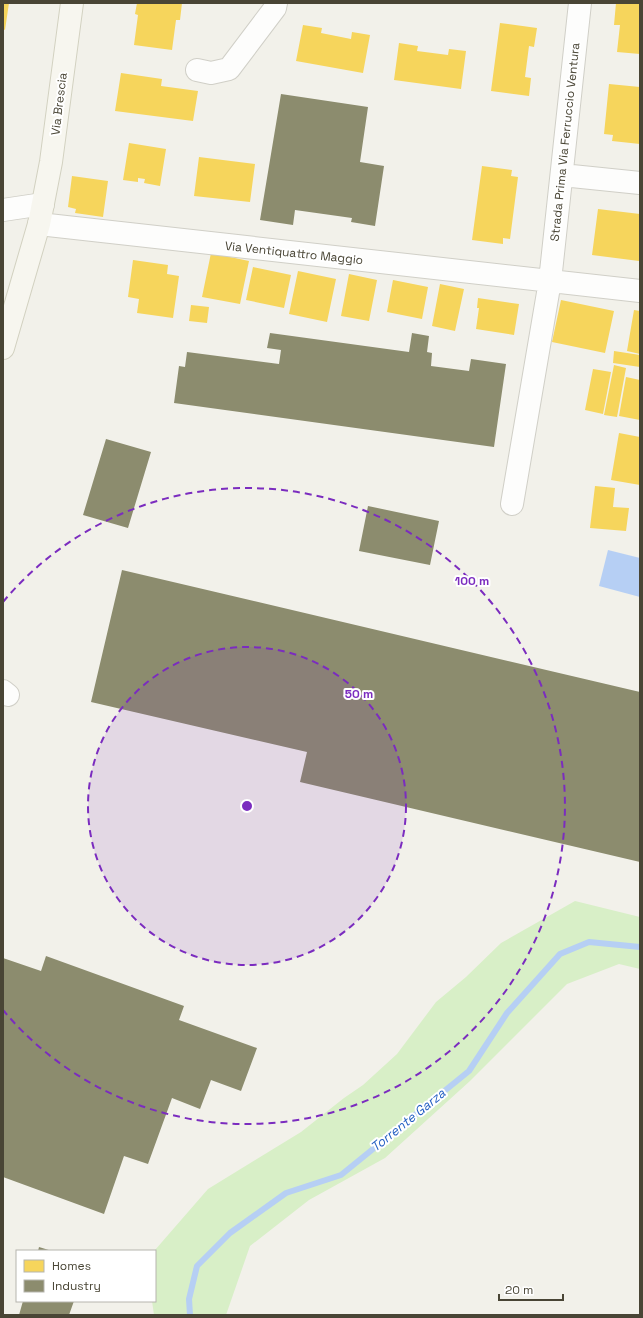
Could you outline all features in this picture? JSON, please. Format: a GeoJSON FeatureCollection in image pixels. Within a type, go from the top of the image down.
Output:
{"type":"FeatureCollection","features":[{"type":"Feature","properties":{"kind":"main road","name":"Via Brescia"},"geometry":{"type":"LineString","coordinates":[[3,348],[41,214],[51,162],[72,3]]}},
{"type":"Feature","properties":{"kind":"street"},"geometry":{"type":"LineString","coordinates":[[197,70],[211,73],[229,69],[275,8],[276,3]]}},
{"type":"Feature","properties":{"kind":"street","name":"Strada Prima Via Ferruccio Ventura"},"geometry":{"type":"LineString","coordinates":[[550,281],[580,3]]}},
{"type":"Feature","properties":{"kind":"street"},"geometry":{"type":"LineString","coordinates":[[562,175],[640,182]]}},
{"type":"Feature","properties":{"kind":"street"},"geometry":{"type":"LineString","coordinates":[[3,210],[41,214]]}},
{"type":"Feature","properties":{"kind":"street","name":"Via Ventiquattro Maggio"},"geometry":{"type":"LineString","coordinates":[[41,214],[550,281],[640,291]]}},
{"type":"Feature","properties":{"kind":"street"},"geometry":{"type":"LineString","coordinates":[[512,504],[550,281]]}},
{"type":"Feature","properties":{"kind":"street"},"geometry":{"type":"LineString","coordinates":[[3,692],[8,695],[3,695]]}},
{"type":"Feature","properties":{"kind":"green space"},"geometry":{"type":"Polygon","coordinates":[[[575,901],[640,917],[640,969],[619,964],[567,984],[470,1081],[385,1158],[309,1200],[250,1246],[226,1315],[154,1315],[152,1302],[156,1302],[155,1250],[208,1189],[301,1132],[363,1085],[397,1054],[436,1002],[466,977],[501,943],[575,901]]]}},
{"type":"Feature","properties":{"kind":"water"},"geometry":{"type":"Polygon","coordinates":[[[608,550],[640,558],[640,597],[599,586],[608,550]]]}},
{"type":"Feature","properties":{"kind":"building: Homes"},"geometry":{"type":"Polygon","coordinates":[[[3,3],[9,3],[5,30],[3,29],[3,3]]]}},
{"type":"Feature","properties":{"kind":"building: Homes"},"geometry":{"type":"Polygon","coordinates":[[[137,3],[182,3],[180,20],[176,20],[172,50],[134,45],[138,15],[135,14],[137,3]]]}},
{"type":"Feature","properties":{"kind":"building: Homes"},"geometry":{"type":"Polygon","coordinates":[[[616,3],[640,3],[640,54],[617,52],[620,25],[614,25],[616,3]]]}},
{"type":"Feature","properties":{"kind":"building: Homes"},"geometry":{"type":"Polygon","coordinates":[[[500,23],[537,28],[534,47],[529,46],[525,77],[531,78],[529,96],[491,91],[500,23]]]}},
{"type":"Feature","properties":{"kind":"building: Homes"},"geometry":{"type":"Polygon","coordinates":[[[303,25],[322,28],[321,33],[351,39],[352,32],[370,35],[363,73],[296,61],[303,25]]]}},
{"type":"Feature","properties":{"kind":"building: Homes"},"geometry":{"type":"Polygon","coordinates":[[[399,43],[418,46],[417,51],[448,55],[449,49],[466,51],[461,89],[394,80],[399,43]]]}},
{"type":"Feature","properties":{"kind":"building: Homes"},"geometry":{"type":"Polygon","coordinates":[[[121,73],[162,79],[161,86],[198,91],[193,121],[115,111],[121,73]]]}},
{"type":"Feature","properties":{"kind":"building: Homes"},"geometry":{"type":"Polygon","coordinates":[[[609,84],[640,87],[640,144],[612,141],[613,135],[604,134],[609,84]]]}},
{"type":"Feature","properties":{"kind":"building: Homes"},"geometry":{"type":"Polygon","coordinates":[[[129,143],[166,149],[160,186],[144,183],[145,179],[138,178],[138,182],[123,180],[129,143]]]}},
{"type":"Feature","properties":{"kind":"building: Homes"},"geometry":{"type":"Polygon","coordinates":[[[199,157],[255,164],[250,202],[194,196],[199,157]]]}},
{"type":"Feature","properties":{"kind":"building: Homes"},"geometry":{"type":"Polygon","coordinates":[[[482,166],[512,170],[511,176],[518,177],[510,239],[503,238],[503,244],[472,240],[482,166]]]}},
{"type":"Feature","properties":{"kind":"building: Homes"},"geometry":{"type":"Polygon","coordinates":[[[72,176],[108,181],[103,217],[75,213],[76,209],[68,207],[72,176]]]}},
{"type":"Feature","properties":{"kind":"building: Homes"},"geometry":{"type":"Polygon","coordinates":[[[598,209],[640,214],[639,261],[592,255],[598,209]]]}},
{"type":"Feature","properties":{"kind":"building: Homes"},"geometry":{"type":"Polygon","coordinates":[[[211,253],[249,261],[240,304],[202,297],[211,253]]]}},
{"type":"Feature","properties":{"kind":"building: Homes"},"geometry":{"type":"Polygon","coordinates":[[[133,260],[168,265],[167,274],[179,276],[173,318],[137,313],[139,299],[128,297],[133,260]]]}},
{"type":"Feature","properties":{"kind":"building: Homes"},"geometry":{"type":"Polygon","coordinates":[[[253,267],[291,275],[284,308],[246,300],[253,267]]]}},
{"type":"Feature","properties":{"kind":"building: Homes"},"geometry":{"type":"Polygon","coordinates":[[[298,271],[336,279],[327,322],[289,314],[298,271]]]}},
{"type":"Feature","properties":{"kind":"building: Homes"},"geometry":{"type":"Polygon","coordinates":[[[349,274],[377,280],[369,321],[341,316],[349,274]]]}},
{"type":"Feature","properties":{"kind":"building: Homes"},"geometry":{"type":"Polygon","coordinates":[[[393,280],[428,287],[422,319],[387,312],[393,280]]]}},
{"type":"Feature","properties":{"kind":"building: Homes"},"geometry":{"type":"Polygon","coordinates":[[[440,284],[464,289],[455,331],[432,326],[440,284]]]}},
{"type":"Feature","properties":{"kind":"building: Homes"},"geometry":{"type":"Polygon","coordinates":[[[478,298],[519,304],[514,335],[476,329],[479,308],[477,308],[478,298]]]}},
{"type":"Feature","properties":{"kind":"building: Homes"},"geometry":{"type":"Polygon","coordinates":[[[561,300],[614,311],[605,353],[552,342],[561,300]]]}},
{"type":"Feature","properties":{"kind":"building: Homes"},"geometry":{"type":"Polygon","coordinates":[[[191,305],[209,307],[207,323],[189,321],[191,305]]]}},
{"type":"Feature","properties":{"kind":"building: Homes"},"geometry":{"type":"Polygon","coordinates":[[[634,310],[640,311],[640,354],[627,351],[634,310]]]}},
{"type":"Feature","properties":{"kind":"building: Homes"},"geometry":{"type":"Polygon","coordinates":[[[614,351],[640,355],[640,367],[613,363],[614,351]]]}},
{"type":"Feature","properties":{"kind":"building: Homes"},"geometry":{"type":"Polygon","coordinates":[[[614,365],[626,368],[617,417],[604,415],[614,365]]]}},
{"type":"Feature","properties":{"kind":"building: Homes"},"geometry":{"type":"Polygon","coordinates":[[[593,369],[611,372],[603,414],[585,410],[593,369]]]}},
{"type":"Feature","properties":{"kind":"building: Homes"},"geometry":{"type":"Polygon","coordinates":[[[626,377],[640,380],[640,420],[619,416],[626,377]]]}},
{"type":"Feature","properties":{"kind":"building: Homes"},"geometry":{"type":"Polygon","coordinates":[[[619,433],[640,437],[640,485],[611,480],[619,433]]]}},
{"type":"Feature","properties":{"kind":"building: Homes"},"geometry":{"type":"Polygon","coordinates":[[[595,486],[615,488],[613,507],[629,508],[626,531],[590,528],[595,486]]]}},
{"type":"Feature","properties":{"kind":"building: Industry"},"geometry":{"type":"Polygon","coordinates":[[[281,94],[368,107],[360,162],[384,166],[375,226],[351,222],[352,218],[295,210],[293,225],[260,220],[281,94]]]}},
{"type":"Feature","properties":{"kind":"building: Industry"},"geometry":{"type":"Polygon","coordinates":[[[270,333],[409,352],[412,333],[429,336],[427,352],[432,353],[431,366],[469,371],[471,359],[506,364],[494,447],[174,403],[179,366],[185,367],[187,352],[279,364],[281,350],[267,348],[270,333]]]}},
{"type":"Feature","properties":{"kind":"building: Industry"},"geometry":{"type":"Polygon","coordinates":[[[106,439],[151,452],[128,528],[83,515],[106,439]]]}},
{"type":"Feature","properties":{"kind":"building: Industry"},"geometry":{"type":"Polygon","coordinates":[[[368,506],[439,521],[430,565],[359,551],[368,506]]]}},
{"type":"Feature","properties":{"kind":"building: Industry"},"geometry":{"type":"Polygon","coordinates":[[[122,570],[640,692],[640,862],[300,782],[307,752],[91,702],[122,570]]]}},
{"type":"Feature","properties":{"kind":"building: Industry"},"geometry":{"type":"Polygon","coordinates":[[[46,956],[184,1006],[179,1020],[257,1048],[241,1091],[211,1080],[200,1109],[172,1098],[148,1164],[124,1156],[104,1214],[3,1177],[3,958],[41,971],[46,956]]]}},
{"type":"Feature","properties":{"kind":"building: Industry"},"geometry":{"type":"Polygon","coordinates":[[[39,1247],[49,1250],[38,1250],[39,1247]]]}},
{"type":"Feature","properties":{"kind":"building: Industry"},"geometry":{"type":"Polygon","coordinates":[[[23,1302],[74,1302],[69,1315],[19,1315],[23,1302]]]}},
{"type":"Feature","properties":{"kind":"waterway","name":"Torrente Garza"},"geometry":{"type":"LineString","coordinates":[[190,1315],[189,1299],[197,1266],[230,1233],[286,1193],[341,1175],[469,1071],[507,1013],[560,954],[589,942],[640,947]]}}]}
